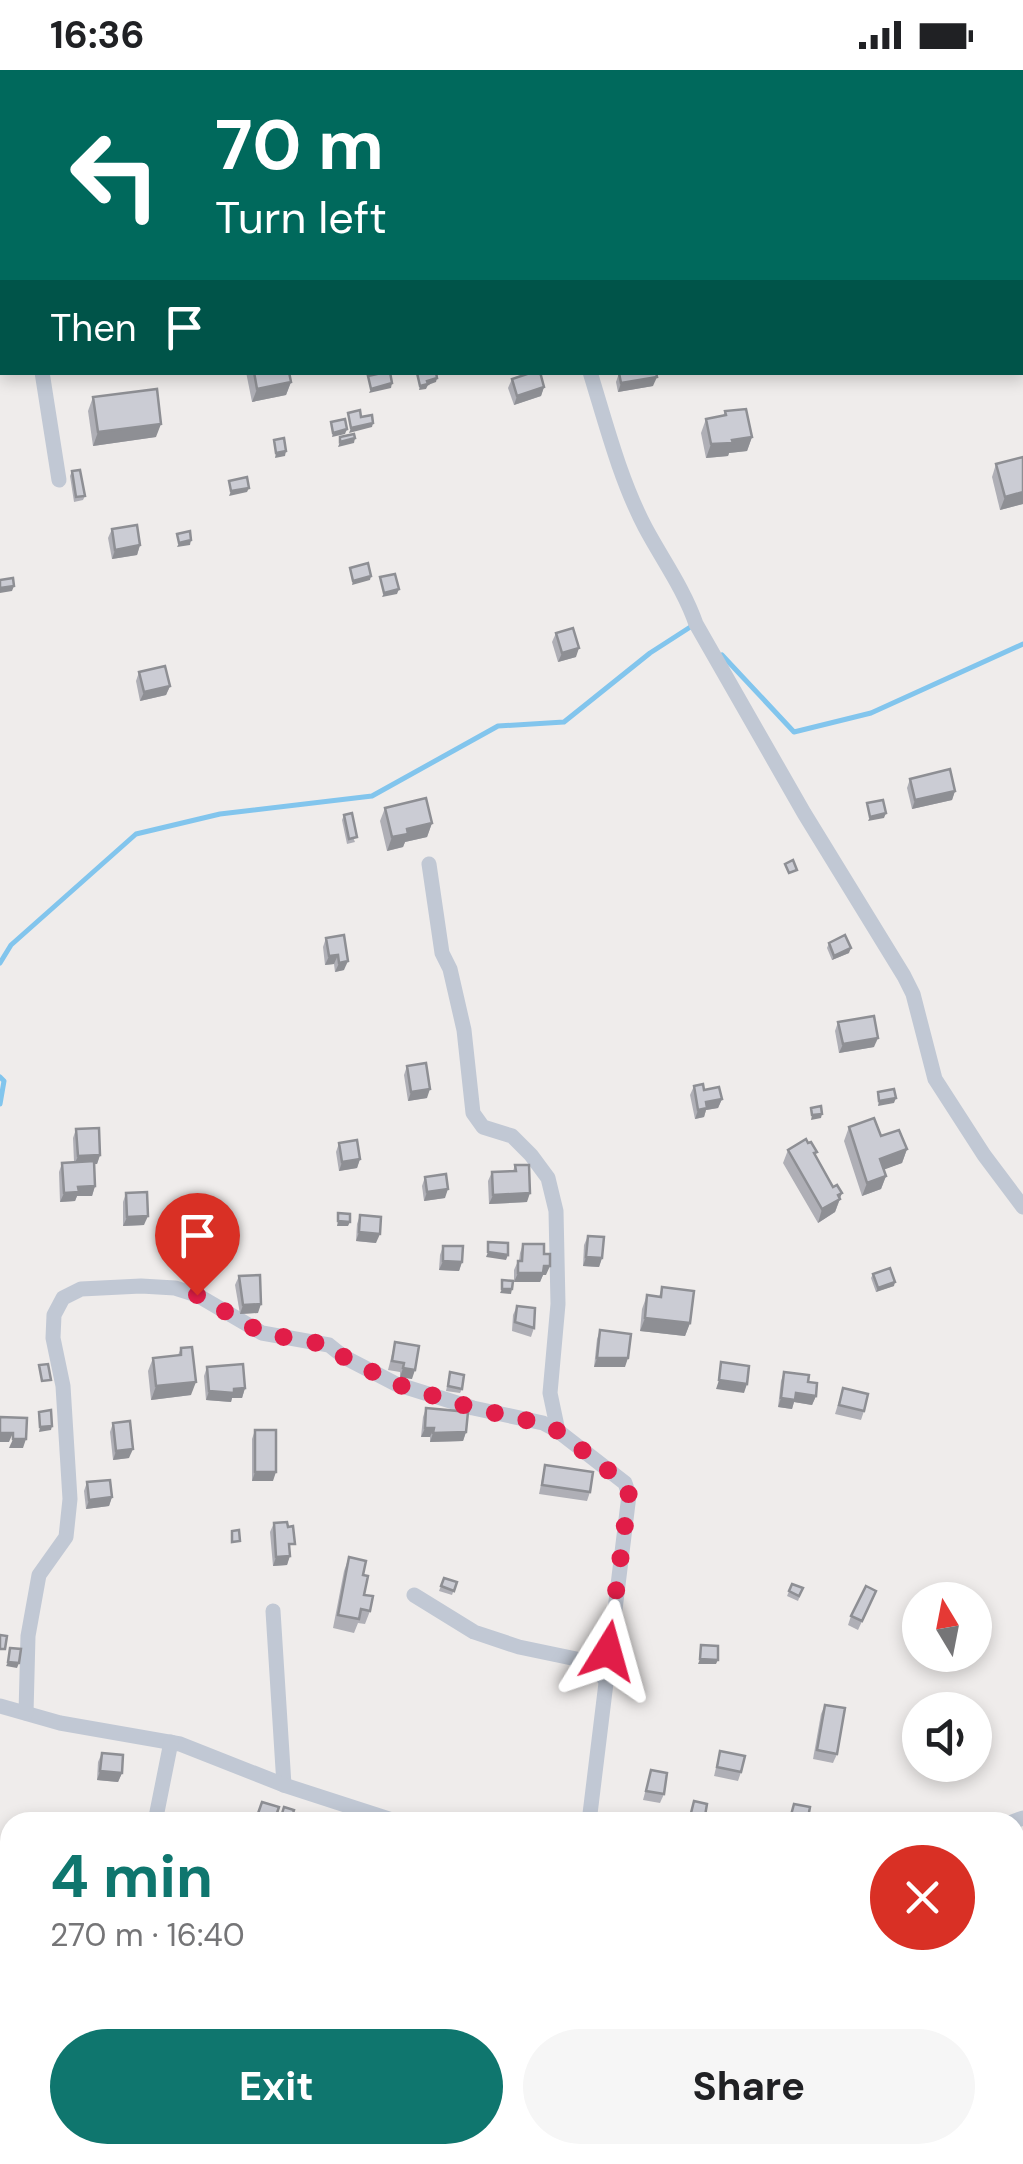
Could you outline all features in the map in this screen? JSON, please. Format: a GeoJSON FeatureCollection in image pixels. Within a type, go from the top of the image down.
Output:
{"type":"FeatureCollection","features":[{"type":"Feature","properties":{"kind":"street"},"geometry":{"type":"LineString","coordinates":[[42,375],[59,480]]}},
{"type":"Feature","properties":{"kind":"street"},"geometry":{"type":"LineString","coordinates":[[591,375],[606,429],[644,524],[696,624],[804,813],[904,976],[913,994],[935,1079],[984,1155],[1023,1206]]}},
{"type":"Feature","properties":{"kind":"street"},"geometry":{"type":"LineString","coordinates":[[428,864],[440,943],[464,1030],[473,1113],[483,1127],[512,1136],[531,1155],[548,1178],[556,1211],[558,1304],[550,1393],[558,1431]]}},
{"type":"Feature","properties":{"kind":"street"},"geometry":{"type":"LineString","coordinates":[[26,1714],[28,1636],[39,1574],[66,1537],[70,1498],[54,1315],[63,1298],[81,1288],[142,1286],[186,1291],[262,1333],[328,1345],[396,1384],[543,1424],[558,1431],[624,1483],[629,1495],[590,1812]]}},
{"type":"Feature","properties":{"kind":"street"},"geometry":{"type":"LineString","coordinates":[[414,1595],[474,1632],[586,1661],[605,1679]]}},
{"type":"Feature","properties":{"kind":"street"},"geometry":{"type":"LineString","coordinates":[[272,1612],[284,1785]]}},
{"type":"Feature","properties":{"kind":"street"},"geometry":{"type":"LineString","coordinates":[[0,1706],[96,1730],[171,1742],[367,1812]]}},
{"type":"Feature","properties":{"kind":"street"},"geometry":{"type":"LineString","coordinates":[[158,1812],[171,1742]]}},
{"type":"Feature","properties":{"kind":"building"},"geometry":{"type":"Polygon","coordinates":[[[255,375],[290,375],[291,382],[257,389],[255,375]]]}},
{"type":"Feature","properties":{"kind":"building"},"geometry":{"type":"Polygon","coordinates":[[[391,375],[392,383],[371,389],[368,376],[391,375]]]}},
{"type":"Feature","properties":{"kind":"building"},"geometry":{"type":"Polygon","coordinates":[[[417,375],[436,375],[428,384],[420,386],[417,375]]]}},
{"type":"Feature","properties":{"kind":"building"},"geometry":{"type":"Polygon","coordinates":[[[541,375],[544,387],[517,396],[512,379],[541,375]]]}},
{"type":"Feature","properties":{"kind":"building"},"geometry":{"type":"Polygon","coordinates":[[[619,375],[657,377],[621,383],[619,375]]]}},
{"type":"Feature","properties":{"kind":"building"},"geometry":{"type":"Polygon","coordinates":[[[157,389],[161,424],[98,432],[93,397],[157,389]]]}},
{"type":"Feature","properties":{"kind":"building"},"geometry":{"type":"Polygon","coordinates":[[[746,409],[752,437],[711,444],[706,419],[726,415],[725,411],[746,409]]]}},
{"type":"Feature","properties":{"kind":"building"},"geometry":{"type":"Polygon","coordinates":[[[360,410],[361,417],[372,415],[373,423],[351,428],[348,413],[360,410]]]}},
{"type":"Feature","properties":{"kind":"building"},"geometry":{"type":"Polygon","coordinates":[[[345,419],[347,429],[333,433],[331,422],[345,419]]]}},
{"type":"Feature","properties":{"kind":"building"},"geometry":{"type":"Polygon","coordinates":[[[354,434],[355,438],[340,442],[340,437],[354,434]]]}},
{"type":"Feature","properties":{"kind":"building"},"geometry":{"type":"Polygon","coordinates":[[[284,438],[286,451],[276,453],[274,440],[284,438]]]}},
{"type":"Feature","properties":{"kind":"building"},"geometry":{"type":"Polygon","coordinates":[[[1023,457],[1023,492],[1005,497],[996,464],[1023,457]]]}},
{"type":"Feature","properties":{"kind":"building"},"geometry":{"type":"Polygon","coordinates":[[[80,470],[85,496],[76,497],[72,471],[80,470]]]}},
{"type":"Feature","properties":{"kind":"building"},"geometry":{"type":"Polygon","coordinates":[[[247,477],[249,488],[231,491],[229,481],[247,477]]]}},
{"type":"Feature","properties":{"kind":"building"},"geometry":{"type":"Polygon","coordinates":[[[137,525],[140,545],[115,550],[112,529],[137,525]]]}},
{"type":"Feature","properties":{"kind":"building"},"geometry":{"type":"Polygon","coordinates":[[[190,531],[191,540],[179,543],[177,534],[190,531]]]}},
{"type":"Feature","properties":{"kind":"building"},"geometry":{"type":"Polygon","coordinates":[[[368,563],[371,576],[353,581],[350,568],[368,563]]]}},
{"type":"Feature","properties":{"kind":"building"},"geometry":{"type":"Polygon","coordinates":[[[395,574],[399,589],[384,593],[380,577],[395,574]]]}},
{"type":"Feature","properties":{"kind":"building"},"geometry":{"type":"Polygon","coordinates":[[[13,578],[14,586],[0,588],[0,580],[13,578]]]}},
{"type":"Feature","properties":{"kind":"building"},"geometry":{"type":"Polygon","coordinates":[[[573,628],[579,648],[562,653],[556,633],[573,628]]]}},
{"type":"Feature","properties":{"kind":"building"},"geometry":{"type":"Polygon","coordinates":[[[165,666],[170,686],[144,692],[139,672],[165,666]]]}},
{"type":"Feature","properties":{"kind":"building"},"geometry":{"type":"Polygon","coordinates":[[[950,769],[955,791],[915,800],[910,779],[950,769]]]}},
{"type":"Feature","properties":{"kind":"building"},"geometry":{"type":"Polygon","coordinates":[[[426,798],[432,823],[392,837],[385,808],[426,798]]]}},
{"type":"Feature","properties":{"kind":"building"},"geometry":{"type":"Polygon","coordinates":[[[883,800],[886,813],[870,817],[867,803],[883,800]]]}},
{"type":"Feature","properties":{"kind":"building"},"geometry":{"type":"Polygon","coordinates":[[[352,813],[357,837],[349,839],[344,815],[352,813]]]}},
{"type":"Feature","properties":{"kind":"building"},"geometry":{"type":"Polygon","coordinates":[[[793,860],[797,870],[789,873],[785,864],[793,860]]]}},
{"type":"Feature","properties":{"kind":"building"},"geometry":{"type":"Polygon","coordinates":[[[344,935],[348,961],[339,963],[338,955],[329,956],[326,938],[344,935]]]}},
{"type":"Feature","properties":{"kind":"building"},"geometry":{"type":"Polygon","coordinates":[[[845,935],[851,948],[834,956],[829,943],[845,935]]]}},
{"type":"Feature","properties":{"kind":"building"},"geometry":{"type":"Polygon","coordinates":[[[874,1016],[878,1038],[843,1044],[838,1022],[874,1016]]]}},
{"type":"Feature","properties":{"kind":"building"},"geometry":{"type":"Polygon","coordinates":[[[426,1063],[430,1089],[411,1092],[407,1066],[426,1063]]]}},
{"type":"Feature","properties":{"kind":"building"},"geometry":{"type":"Polygon","coordinates":[[[703,1084],[704,1090],[719,1087],[722,1099],[706,1102],[707,1108],[698,1110],[694,1086],[703,1084]]]}},
{"type":"Feature","properties":{"kind":"building"},"geometry":{"type":"Polygon","coordinates":[[[894,1089],[896,1098],[879,1101],[878,1092],[894,1089]]]}},
{"type":"Feature","properties":{"kind":"building"},"geometry":{"type":"Polygon","coordinates":[[[821,1106],[822,1114],[812,1115],[811,1108],[821,1106]]]}},
{"type":"Feature","properties":{"kind":"building"},"geometry":{"type":"Polygon","coordinates":[[[874,1118],[881,1136],[899,1130],[907,1149],[880,1159],[886,1176],[867,1183],[849,1127],[874,1118]]]}},
{"type":"Feature","properties":{"kind":"building"},"geometry":{"type":"Polygon","coordinates":[[[99,1128],[100,1155],[78,1156],[76,1129],[99,1128]]]}},
{"type":"Feature","properties":{"kind":"building"},"geometry":{"type":"Polygon","coordinates":[[[806,1139],[817,1152],[814,1153],[833,1187],[837,1185],[842,1193],[838,1195],[840,1199],[822,1209],[788,1150],[806,1139]]]}},
{"type":"Feature","properties":{"kind":"building"},"geometry":{"type":"Polygon","coordinates":[[[357,1140],[360,1159],[342,1162],[339,1143],[357,1140]]]}},
{"type":"Feature","properties":{"kind":"building"},"geometry":{"type":"Polygon","coordinates":[[[94,1161],[95,1186],[64,1193],[62,1163],[94,1161]]]}},
{"type":"Feature","properties":{"kind":"building"},"geometry":{"type":"Polygon","coordinates":[[[515,1165],[529,1165],[530,1193],[493,1195],[492,1172],[516,1171],[515,1165]]]}},
{"type":"Feature","properties":{"kind":"building"},"geometry":{"type":"Polygon","coordinates":[[[446,1174],[448,1189],[427,1192],[425,1177],[446,1174]]]}},
{"type":"Feature","properties":{"kind":"building"},"geometry":{"type":"Polygon","coordinates":[[[147,1192],[148,1216],[127,1217],[126,1193],[147,1192]]]}},
{"type":"Feature","properties":{"kind":"building"},"geometry":{"type":"Polygon","coordinates":[[[338,1213],[350,1214],[350,1222],[338,1221],[338,1213]]]}},
{"type":"Feature","properties":{"kind":"building"},"geometry":{"type":"Polygon","coordinates":[[[360,1215],[381,1217],[380,1234],[359,1232],[360,1215]]]}},
{"type":"Feature","properties":{"kind":"building"},"geometry":{"type":"Polygon","coordinates":[[[588,1236],[604,1237],[602,1258],[586,1257],[588,1236]]]}},
{"type":"Feature","properties":{"kind":"building"},"geometry":{"type":"Polygon","coordinates":[[[488,1242],[508,1243],[508,1255],[488,1252],[488,1242]]]}},
{"type":"Feature","properties":{"kind":"building"},"geometry":{"type":"Polygon","coordinates":[[[523,1244],[544,1244],[544,1254],[550,1254],[550,1266],[544,1266],[543,1273],[518,1273],[523,1244]]]}},
{"type":"Feature","properties":{"kind":"building"},"geometry":{"type":"Polygon","coordinates":[[[443,1246],[463,1246],[462,1262],[443,1261],[443,1246]]]}},
{"type":"Feature","properties":{"kind":"building"},"geometry":{"type":"Polygon","coordinates":[[[890,1268],[895,1282],[878,1288],[873,1274],[890,1268]]]}},
{"type":"Feature","properties":{"kind":"building"},"geometry":{"type":"Polygon","coordinates":[[[260,1275],[261,1304],[243,1305],[239,1276],[260,1275]]]}},
{"type":"Feature","properties":{"kind":"building"},"geometry":{"type":"Polygon","coordinates":[[[502,1280],[513,1281],[512,1289],[502,1289],[502,1280]]]}},
{"type":"Feature","properties":{"kind":"building"},"geometry":{"type":"Polygon","coordinates":[[[662,1287],[694,1291],[690,1323],[645,1318],[647,1295],[661,1297],[662,1287]]]}},
{"type":"Feature","properties":{"kind":"building"},"geometry":{"type":"Polygon","coordinates":[[[517,1306],[535,1308],[534,1328],[515,1322],[517,1306]]]}},
{"type":"Feature","properties":{"kind":"building"},"geometry":{"type":"Polygon","coordinates":[[[600,1330],[631,1334],[628,1358],[597,1358],[600,1330]]]}},
{"type":"Feature","properties":{"kind":"building"},"geometry":{"type":"Polygon","coordinates":[[[395,1342],[419,1346],[415,1370],[392,1361],[395,1342]]]}},
{"type":"Feature","properties":{"kind":"building"},"geometry":{"type":"Polygon","coordinates":[[[192,1347],[196,1382],[156,1386],[153,1358],[181,1355],[181,1348],[192,1347]]]}},
{"type":"Feature","properties":{"kind":"building"},"geometry":{"type":"Polygon","coordinates":[[[721,1362],[749,1366],[747,1384],[719,1380],[721,1362]]]}},
{"type":"Feature","properties":{"kind":"building"},"geometry":{"type":"Polygon","coordinates":[[[48,1364],[51,1380],[42,1381],[39,1365],[48,1364]]]}},
{"type":"Feature","properties":{"kind":"building"},"geometry":{"type":"Polygon","coordinates":[[[243,1364],[245,1388],[234,1389],[234,1393],[209,1391],[207,1367],[243,1364]]]}},
{"type":"Feature","properties":{"kind":"building"},"geometry":{"type":"Polygon","coordinates":[[[450,1372],[464,1375],[462,1389],[448,1386],[450,1372]]]}},
{"type":"Feature","properties":{"kind":"building"},"geometry":{"type":"Polygon","coordinates":[[[784,1372],[809,1375],[808,1382],[817,1383],[816,1396],[796,1393],[795,1400],[781,1398],[784,1372]]]}},
{"type":"Feature","properties":{"kind":"building"},"geometry":{"type":"Polygon","coordinates":[[[843,1388],[868,1394],[864,1411],[839,1405],[843,1388]]]}},
{"type":"Feature","properties":{"kind":"building"},"geometry":{"type":"Polygon","coordinates":[[[426,1408],[468,1412],[466,1432],[433,1433],[434,1428],[425,1428],[426,1408]]]}},
{"type":"Feature","properties":{"kind":"building"},"geometry":{"type":"Polygon","coordinates":[[[51,1410],[52,1426],[40,1427],[39,1412],[51,1410]]]}},
{"type":"Feature","properties":{"kind":"building"},"geometry":{"type":"Polygon","coordinates":[[[0,1417],[27,1418],[26,1439],[0,1433],[0,1417]]]}},
{"type":"Feature","properties":{"kind":"building"},"geometry":{"type":"Polygon","coordinates":[[[130,1421],[133,1449],[116,1451],[113,1423],[130,1421]]]}},
{"type":"Feature","properties":{"kind":"building"},"geometry":{"type":"Polygon","coordinates":[[[255,1430],[276,1430],[276,1472],[255,1472],[255,1430]]]}},
{"type":"Feature","properties":{"kind":"building"},"geometry":{"type":"Polygon","coordinates":[[[545,1465],[593,1472],[590,1492],[542,1485],[545,1465]]]}},
{"type":"Feature","properties":{"kind":"building"},"geometry":{"type":"Polygon","coordinates":[[[110,1480],[112,1497],[89,1500],[87,1482],[110,1480]]]}},
{"type":"Feature","properties":{"kind":"building"},"geometry":{"type":"Polygon","coordinates":[[[287,1522],[288,1527],[293,1526],[295,1544],[289,1544],[290,1556],[276,1557],[274,1523],[287,1522]]]}},
{"type":"Feature","properties":{"kind":"building"},"geometry":{"type":"Polygon","coordinates":[[[239,1530],[240,1541],[232,1542],[232,1531],[239,1530]]]}},
{"type":"Feature","properties":{"kind":"building"},"geometry":{"type":"Polygon","coordinates":[[[349,1557],[366,1561],[364,1595],[373,1596],[370,1611],[361,1609],[359,1619],[338,1615],[349,1557]]]}},
{"type":"Feature","properties":{"kind":"building"},"geometry":{"type":"Polygon","coordinates":[[[444,1578],[457,1582],[454,1591],[441,1586],[444,1578]]]}},
{"type":"Feature","properties":{"kind":"building"},"geometry":{"type":"Polygon","coordinates":[[[792,1584],[803,1588],[799,1596],[789,1591],[792,1584]]]}},
{"type":"Feature","properties":{"kind":"building"},"geometry":{"type":"Polygon","coordinates":[[[866,1586],[876,1591],[862,1621],[851,1616],[866,1586]]]}},
{"type":"Feature","properties":{"kind":"building"},"geometry":{"type":"Polygon","coordinates":[[[0,1635],[7,1636],[5,1649],[0,1649],[0,1635]]]}},
{"type":"Feature","properties":{"kind":"building"},"geometry":{"type":"Polygon","coordinates":[[[701,1645],[718,1646],[718,1660],[700,1659],[701,1645]]]}},
{"type":"Feature","properties":{"kind":"building"},"geometry":{"type":"Polygon","coordinates":[[[10,1648],[21,1649],[19,1663],[8,1662],[10,1648]]]}},
{"type":"Feature","properties":{"kind":"building"},"geometry":{"type":"Polygon","coordinates":[[[825,1705],[845,1708],[837,1754],[817,1750],[825,1705]]]}},
{"type":"Feature","properties":{"kind":"building"},"geometry":{"type":"Polygon","coordinates":[[[720,1751],[745,1756],[741,1772],[717,1767],[720,1751]]]}},
{"type":"Feature","properties":{"kind":"building"},"geometry":{"type":"Polygon","coordinates":[[[102,1753],[123,1755],[122,1773],[100,1771],[102,1753]]]}},
{"type":"Feature","properties":{"kind":"building"},"geometry":{"type":"Polygon","coordinates":[[[651,1770],[667,1773],[664,1794],[646,1791],[651,1770]]]}},
{"type":"Feature","properties":{"kind":"building"},"geometry":{"type":"Polygon","coordinates":[[[694,1801],[707,1804],[706,1812],[691,1812],[694,1801]]]}},
{"type":"Feature","properties":{"kind":"building"},"geometry":{"type":"Polygon","coordinates":[[[262,1802],[279,1807],[277,1812],[258,1812],[262,1802]]]}},
{"type":"Feature","properties":{"kind":"building"},"geometry":{"type":"Polygon","coordinates":[[[794,1804],[810,1807],[809,1812],[792,1812],[794,1804]]]}},
{"type":"Feature","properties":{"kind":"waterway"},"geometry":{"type":"LineString","coordinates":[[0,963],[11,945],[136,834],[220,814],[372,796],[498,726],[564,722],[650,653],[695,624]]}},
{"type":"Feature","properties":{"kind":"waterway"},"geometry":{"type":"LineString","coordinates":[[722,655],[794,732],[871,713],[1023,644]]}},
{"type":"Feature","properties":{"kind":"waterway"},"geometry":{"type":"LineString","coordinates":[[0,1077],[4,1081],[0,1104]]}},
{"type":"Feature","properties":{"kind":"route"},"geometry":{"type":"LineString","coordinates":[[197,1295],[262,1333],[328,1345],[396,1384],[543,1424],[617,1476],[629,1495],[608,1651]]}}]}
